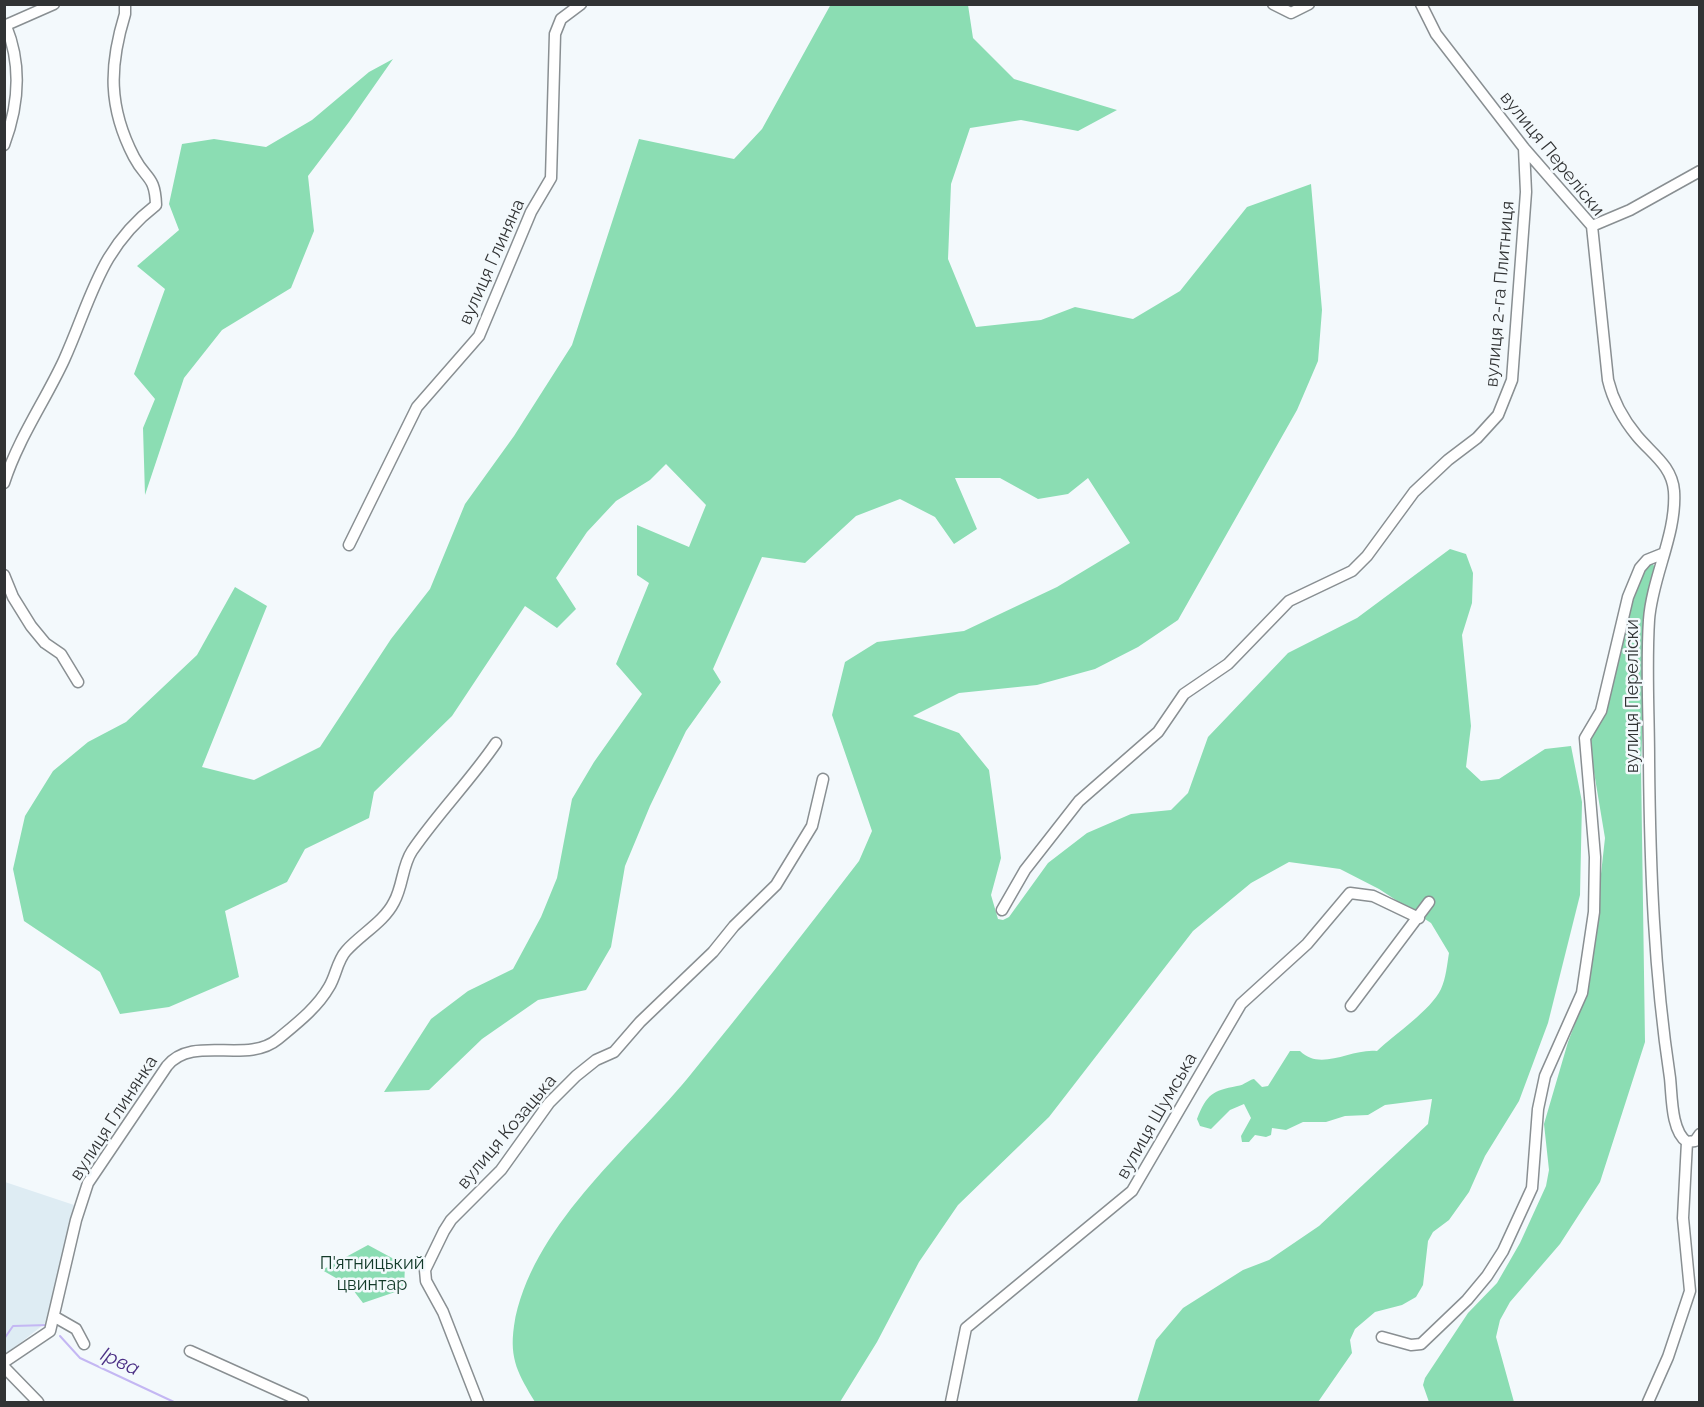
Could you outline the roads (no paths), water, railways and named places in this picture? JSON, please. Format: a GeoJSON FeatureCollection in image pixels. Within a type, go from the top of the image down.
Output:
{"type":"FeatureCollection","features":[{"type":"Feature","properties":{"kind":"street"},"geometry":{"type":"LineString","coordinates":[[4,145],[13,122],[18,77],[15,48],[5,26],[54,4]]}},
{"type":"Feature","properties":{"kind":"street"},"geometry":{"type":"LineString","coordinates":[[4,483],[39,405],[64,360],[98,277],[121,236],[133,222],[156,205],[155,184],[135,159],[125,137],[114,99],[112,70],[125,14],[125,4]]}},
{"type":"Feature","properties":{"kind":"street","name":"вулиця Глиняна"},"geometry":{"type":"LineString","coordinates":[[348,545],[417,407],[479,336],[531,212],[551,178],[555,34],[561,19],[581,4]]}},
{"type":"Feature","properties":{"kind":"street"},"geometry":{"type":"LineString","coordinates":[[1273,4],[1291,13],[1309,4]]}},
{"type":"Feature","properties":{"kind":"street","name":"вулиця Переліски"},"geometry":{"type":"LineString","coordinates":[[1421,4],[1436,34],[1524,147],[1592,226],[1608,380],[1613,398],[1637,435],[1668,468],[1673,483],[1674,501],[1649,618],[1650,891],[1654,953],[1666,1053],[1677,1124],[1681,1138],[1687,1142]]}},
{"type":"Feature","properties":{"kind":"street","name":"вулиця 2-га Плитниця"},"geometry":{"type":"LineString","coordinates":[[1002,910],[1025,870],[1080,801],[1158,732],[1185,694],[1228,664],[1288,601],[1352,571],[1367,556],[1414,492],[1448,459],[1478,438],[1498,416],[1512,380],[1526,192],[1524,147]]}},
{"type":"Feature","properties":{"kind":"street"},"geometry":{"type":"LineString","coordinates":[[1592,226],[1630,210],[1700,171]]}},
{"type":"Feature","properties":{"kind":"street"},"geometry":{"type":"LineString","coordinates":[[1383,1337],[1411,1345],[1421,1344],[1467,1300],[1503,1251],[1532,1188],[1538,1109],[1545,1076],[1582,993],[1594,912],[1594,857],[1585,738],[1601,711],[1628,597],[1640,568],[1647,560],[1662,554]]}},
{"type":"Feature","properties":{"kind":"street"},"geometry":{"type":"LineString","coordinates":[[4,575],[14,597],[32,626],[45,643],[61,654],[78,682]]}},
{"type":"Feature","properties":{"kind":"street","name":"вулиця Глинянка"},"geometry":{"type":"LineString","coordinates":[[4,1362],[50,1331],[76,1220],[88,1183],[174,1057],[195,1052],[256,1049],[275,1041],[312,1010],[329,987],[344,954],[382,918],[394,902],[411,853],[477,771],[496,743]]}},
{"type":"Feature","properties":{"kind":"street","name":"вулиця Козацька"},"geometry":{"type":"LineString","coordinates":[[478,1402],[443,1312],[426,1281],[425,1270],[444,1231],[451,1220],[501,1170],[521,1140],[556,1096],[590,1066],[614,1052],[640,1022],[713,952],[734,926],[776,885],[812,826],[823,779]]}},
{"type":"Feature","properties":{"kind":"street","name":"вулиця Шумська"},"geometry":{"type":"LineString","coordinates":[[951,1402],[966,1328],[1132,1191],[1247,997],[1307,944],[1350,893],[1373,896],[1419,918]]}},
{"type":"Feature","properties":{"kind":"street"},"geometry":{"type":"LineString","coordinates":[[1352,1006],[1430,902]]}},
{"type":"Feature","properties":{"kind":"street"},"geometry":{"type":"LineString","coordinates":[[1648,1402],[1668,1357],[1690,1291],[1683,1218],[1687,1142],[1695,1140],[1700,1134]]}},
{"type":"Feature","properties":{"kind":"street"},"geometry":{"type":"LineString","coordinates":[[55,1317],[76,1329],[84,1344]]}},
{"type":"Feature","properties":{"kind":"street"},"geometry":{"type":"LineString","coordinates":[[190,1351],[303,1402]]}},
{"type":"Feature","properties":{"kind":"street"},"geometry":{"type":"LineString","coordinates":[[4,1367],[38,1402]]}},
{"type":"Feature","properties":{"kind":"waterway","name":"Ірва"},"geometry":{"type":"LineString","coordinates":[[4,1339],[13,1326],[48,1325]]}},
{"type":"Feature","properties":{"kind":"waterway","name":"Ірва"},"geometry":{"type":"LineString","coordinates":[[60,1336],[80,1358],[174,1402]]}},
{"type":"Feature","properties":{"kind":"park label","name":"П'ятницький цвинтар"},"geometry":{"type":"Point","coordinates":[372,1274]}}]}
